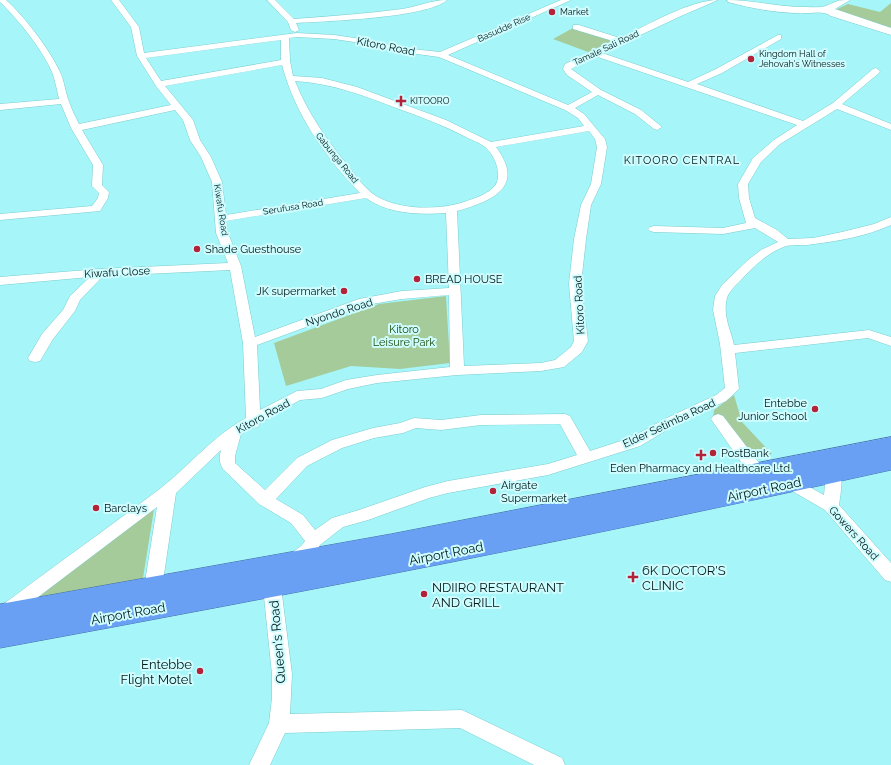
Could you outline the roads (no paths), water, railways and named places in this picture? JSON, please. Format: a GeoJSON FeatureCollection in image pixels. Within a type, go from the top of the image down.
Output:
{"type":"FeatureCollection","features":[{"type":"Feature","properties":{"kind":"highway","name":"Airport Road"},"geometry":{"type":"LineString","coordinates":[[0,636],[272,587],[792,484],[828,466],[891,445]]}},
{"type":"Feature","properties":{"kind":"highway","name":"Airport Road"},"geometry":{"type":"LineString","coordinates":[[0,616],[292,561],[391,544],[757,472],[891,461]]}},
{"type":"Feature","properties":{"kind":"street"},"geometry":{"type":"LineString","coordinates":[[0,217],[96,210],[103,198],[104,192],[97,186],[98,165],[76,128],[64,101],[56,72],[41,47],[23,24],[19,16],[2,0]]}},
{"type":"Feature","properties":{"kind":"street","name":"Kiwafu Road"},"geometry":{"type":"LineString","coordinates":[[115,0],[135,27],[141,56],[159,84],[188,120],[195,140],[206,157],[217,182],[222,233],[235,266],[250,343],[253,423]]}},
{"type":"Feature","properties":{"kind":"street"},"geometry":{"type":"LineString","coordinates":[[271,0],[292,21],[297,35]]}},
{"type":"Feature","properties":{"kind":"street"},"geometry":{"type":"LineString","coordinates":[[292,21],[373,15],[417,9],[443,0]]}},
{"type":"Feature","properties":{"kind":"street","name":"Basudde Rise"},"geometry":{"type":"LineString","coordinates":[[441,55],[566,0]]}},
{"type":"Feature","properties":{"kind":"street","name":"Tamale Sali Road"},"geometry":{"type":"LineString","coordinates":[[598,92],[570,73],[567,69],[568,66],[678,14],[714,0]]}},
{"type":"Feature","properties":{"kind":"street"},"geometry":{"type":"LineString","coordinates":[[732,0],[772,9],[809,10],[828,9],[845,0]]}},
{"type":"Feature","properties":{"kind":"street"},"geometry":{"type":"LineString","coordinates":[[411,1],[426,5]]}},
{"type":"Feature","properties":{"kind":"street"},"geometry":{"type":"LineString","coordinates":[[828,9],[835,14],[891,32]]}},
{"type":"Feature","properties":{"kind":"street"},"geometry":{"type":"LineString","coordinates":[[576,27],[620,41]]}},
{"type":"Feature","properties":{"kind":"street","name":"Kitoro Road"},"geometry":{"type":"LineString","coordinates":[[0,616],[168,491],[206,454],[234,432],[253,423],[297,396],[322,393],[346,385],[377,379],[457,371],[541,367],[559,364],[577,349],[581,341],[575,284],[586,204],[596,184],[602,146],[600,139],[581,116],[568,108],[441,55],[403,50],[368,42],[297,35],[141,56]]}},
{"type":"Feature","properties":{"kind":"street","name":"Gabunga Road"},"geometry":{"type":"LineString","coordinates":[[285,36],[286,62],[308,120],[321,140],[367,195],[378,201],[396,207],[424,211],[451,208]]}},
{"type":"Feature","properties":{"kind":"street"},"geometry":{"type":"LineString","coordinates":[[690,84],[719,71],[778,37]]}},
{"type":"Feature","properties":{"kind":"street"},"geometry":{"type":"LineString","coordinates":[[594,53],[620,63],[690,84],[757,110],[805,125]]}},
{"type":"Feature","properties":{"kind":"street"},"geometry":{"type":"LineString","coordinates":[[159,84],[286,62]]}},
{"type":"Feature","properties":{"kind":"street"},"geometry":{"type":"LineString","coordinates":[[786,243],[774,232],[750,220],[743,187],[746,178],[757,160],[777,142],[836,105],[876,71]]}},
{"type":"Feature","properties":{"kind":"street"},"geometry":{"type":"LineString","coordinates":[[291,78],[332,82],[427,115],[489,145],[501,161],[503,172],[501,185],[497,190],[471,204],[451,208],[457,371]]}},
{"type":"Feature","properties":{"kind":"street"},"geometry":{"type":"LineString","coordinates":[[568,108],[598,92],[628,107],[656,127]]}},
{"type":"Feature","properties":{"kind":"street"},"geometry":{"type":"LineString","coordinates":[[0,107],[64,101]]}},
{"type":"Feature","properties":{"kind":"street"},"geometry":{"type":"LineString","coordinates":[[836,105],[891,126]]}},
{"type":"Feature","properties":{"kind":"street"},"geometry":{"type":"LineString","coordinates":[[76,128],[176,107]]}},
{"type":"Feature","properties":{"kind":"street"},"geometry":{"type":"LineString","coordinates":[[489,145],[591,128]]}},
{"type":"Feature","properties":{"kind":"street","name":"Serufusa Road"},"geometry":{"type":"LineString","coordinates":[[220,219],[367,195]]}},
{"type":"Feature","properties":{"kind":"street","name":"Elder Setimba Road"},"geometry":{"type":"LineString","coordinates":[[292,561],[308,550],[314,540],[338,522],[362,516],[425,493],[448,487],[548,469],[586,458],[635,442],[672,421],[722,398],[732,389],[720,301],[723,291],[744,268],[763,255],[786,243],[814,241],[881,226],[889,223],[891,220]]}},
{"type":"Feature","properties":{"kind":"street"},"geometry":{"type":"LineString","coordinates":[[654,229],[723,231],[756,224]]}},
{"type":"Feature","properties":{"kind":"street","name":"Kiwafu Close"},"geometry":{"type":"LineString","coordinates":[[0,281],[99,273],[235,266]]}},
{"type":"Feature","properties":{"kind":"street"},"geometry":{"type":"LineString","coordinates":[[35,358],[47,337],[69,311],[74,299],[94,280],[99,273]]}},
{"type":"Feature","properties":{"kind":"street","name":"Nyondo Road"},"geometry":{"type":"LineString","coordinates":[[250,343],[363,302],[402,295],[455,291]]}},
{"type":"Feature","properties":{"kind":"street"},"geometry":{"type":"LineString","coordinates":[[727,350],[869,334],[891,342]]}},
{"type":"Feature","properties":{"kind":"street"},"geometry":{"type":"LineString","coordinates":[[264,500],[302,462],[309,458],[337,444],[373,433],[403,428],[414,423],[441,424],[481,420],[566,419],[586,458]]}},
{"type":"Feature","properties":{"kind":"street"},"geometry":{"type":"LineString","coordinates":[[718,419],[757,472]]}},
{"type":"Feature","properties":{"kind":"street"},"geometry":{"type":"LineString","coordinates":[[234,432],[227,456],[228,465],[264,500],[298,519],[314,540]]}},
{"type":"Feature","properties":{"kind":"street"},"geometry":{"type":"LineString","coordinates":[[828,466],[831,506]]}},
{"type":"Feature","properties":{"kind":"street","name":"Gowers Road"},"geometry":{"type":"LineString","coordinates":[[792,484],[831,506],[891,575]]}},
{"type":"Feature","properties":{"kind":"street"},"geometry":{"type":"LineString","coordinates":[[153,588],[168,491]]}},
{"type":"Feature","properties":{"kind":"street","name":"Queen's Road"},"geometry":{"type":"LineString","coordinates":[[259,765],[279,724],[282,674],[272,587]]}},
{"type":"Feature","properties":{"kind":"street"},"geometry":{"type":"LineString","coordinates":[[279,724],[462,719],[555,765]]}},
{"type":"Feature","properties":{"kind":"place","name":"Market"},"geometry":{"type":"Point","coordinates":[552,12]}},
{"type":"Feature","properties":{"kind":"place","name":"Kingdom Hall of Jehovah's Witnesses"},"geometry":{"type":"Point","coordinates":[751,59]}},
{"type":"Feature","properties":{"kind":"place","name":"KITOORO"},"geometry":{"type":"Point","coordinates":[401,101]}},
{"type":"Feature","properties":{"kind":"place","name":"Shade Guesthouse"},"geometry":{"type":"Point","coordinates":[197,249]}},
{"type":"Feature","properties":{"kind":"place","name":"BREAD HOUSE"},"geometry":{"type":"Point","coordinates":[417,279]}},
{"type":"Feature","properties":{"kind":"place","name":"JK supermarket"},"geometry":{"type":"Point","coordinates":[344,291]}},
{"type":"Feature","properties":{"kind":"place","name":"Entebbe Junior School"},"geometry":{"type":"Point","coordinates":[815,409]}},
{"type":"Feature","properties":{"kind":"place","name":"PostBank"},"geometry":{"type":"Point","coordinates":[713,453]}},
{"type":"Feature","properties":{"kind":"place","name":"Eden Pharmacy and Healthcare Ltd."},"geometry":{"type":"Point","coordinates":[701,455]}},
{"type":"Feature","properties":{"kind":"place","name":"Airgate Supermarket"},"geometry":{"type":"Point","coordinates":[493,491]}},
{"type":"Feature","properties":{"kind":"place","name":"Barclays"},"geometry":{"type":"Point","coordinates":[96,508]}},
{"type":"Feature","properties":{"kind":"place","name":"6K DOCTOR'S CLINIC"},"geometry":{"type":"Point","coordinates":[633,577]}},
{"type":"Feature","properties":{"kind":"place","name":"NDIIRO RESTAURANT AND GRILL"},"geometry":{"type":"Point","coordinates":[424,594]}},
{"type":"Feature","properties":{"kind":"place","name":"Entebbe Flight Motel"},"geometry":{"type":"Point","coordinates":[200,671]}},
{"type":"Feature","properties":{"kind":"district","name":"KITOORO CENTRAL"},"geometry":{"type":"Point","coordinates":[682,160]}},
{"type":"Feature","properties":{"kind":"park label","name":"Kitoro Leisure Park"},"geometry":{"type":"Point","coordinates":[404,335]}}]}
